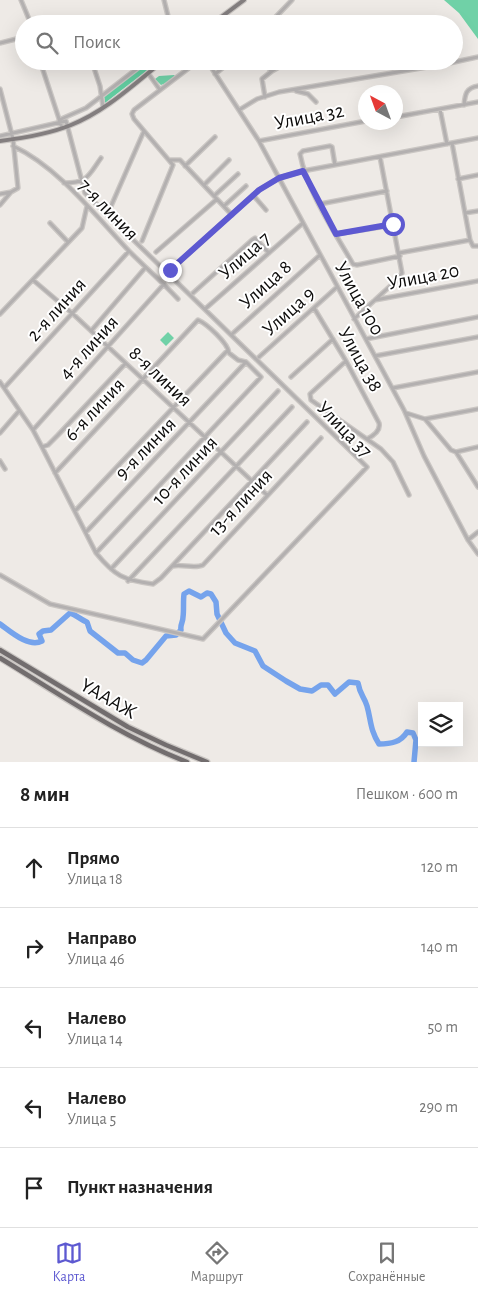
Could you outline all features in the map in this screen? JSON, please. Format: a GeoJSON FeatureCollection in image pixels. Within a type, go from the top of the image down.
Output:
{"type":"FeatureCollection","features":[{"type":"Feature","properties":{"kind":"highway","name":"ҮАААЖ"},"geometry":{"type":"LineString","coordinates":[[0,650],[128,727],[166,746],[207,762]]}},
{"type":"Feature","properties":{"kind":"highway","name":"ҮАААЖ"},"geometry":{"type":"LineString","coordinates":[[0,658],[119,730],[187,762]]}},
{"type":"Feature","properties":{"kind":"main road"},"geometry":{"type":"LineString","coordinates":[[224,15],[244,0]]}},
{"type":"Feature","properties":{"kind":"main road"},"geometry":{"type":"LineString","coordinates":[[0,141],[62,128],[72,124],[103,107],[152,70]]}},
{"type":"Feature","properties":{"kind":"street"},"geometry":{"type":"LineString","coordinates":[[21,0],[27,15]]}},
{"type":"Feature","properties":{"kind":"street"},"geometry":{"type":"LineString","coordinates":[[164,0],[168,15]]}},
{"type":"Feature","properties":{"kind":"street"},"geometry":{"type":"LineString","coordinates":[[278,15],[292,0]]}},
{"type":"Feature","properties":{"kind":"street"},"geometry":{"type":"LineString","coordinates":[[0,44],[15,40]]}},
{"type":"Feature","properties":{"kind":"street"},"geometry":{"type":"LineString","coordinates":[[463,60],[478,57]]}},
{"type":"Feature","properties":{"kind":"street"},"geometry":{"type":"LineString","coordinates":[[43,70],[62,128]]}},
{"type":"Feature","properties":{"kind":"street"},"geometry":{"type":"LineString","coordinates":[[95,70],[103,107]]}},
{"type":"Feature","properties":{"kind":"street"},"geometry":{"type":"LineString","coordinates":[[59,120],[86,108],[135,70]]}},
{"type":"Feature","properties":{"kind":"street"},"geometry":{"type":"LineString","coordinates":[[142,241],[173,167],[170,160],[144,131],[132,114],[134,110],[186,70]]}},
{"type":"Feature","properties":{"kind":"street","name":"Улица 100"},"geometry":{"type":"LineString","coordinates":[[213,70],[259,141],[406,413],[424,456],[468,540],[478,554]]}},
{"type":"Feature","properties":{"kind":"street"},"geometry":{"type":"LineString","coordinates":[[215,74],[220,70]]}},
{"type":"Feature","properties":{"kind":"street"},"geometry":{"type":"LineString","coordinates":[[265,97],[262,79],[275,70]]}},
{"type":"Feature","properties":{"kind":"street"},"geometry":{"type":"LineString","coordinates":[[239,110],[265,97],[291,90],[409,70]]}},
{"type":"Feature","properties":{"kind":"street"},"geometry":{"type":"LineString","coordinates":[[148,73],[160,90]]}},
{"type":"Feature","properties":{"kind":"street"},"geometry":{"type":"LineString","coordinates":[[464,105],[465,94],[468,89],[478,86]]}},
{"type":"Feature","properties":{"kind":"street"},"geometry":{"type":"LineString","coordinates":[[0,89],[13,139],[18,188],[11,192],[0,194]]}},
{"type":"Feature","properties":{"kind":"street"},"geometry":{"type":"LineString","coordinates":[[291,90],[308,94],[316,102]]}},
{"type":"Feature","properties":{"kind":"street"},"geometry":{"type":"LineString","coordinates":[[403,116],[478,102]]}},
{"type":"Feature","properties":{"kind":"street"},"geometry":{"type":"LineString","coordinates":[[440,109],[458,179],[470,240],[473,246],[478,246]]}},
{"type":"Feature","properties":{"kind":"street","name":"Улица 37"},"geometry":{"type":"LineString","coordinates":[[0,136],[66,121],[85,193],[367,467],[203,640],[50,604],[0,574]]}},
{"type":"Feature","properties":{"kind":"street","name":"Улица 32"},"geometry":{"type":"LineString","coordinates":[[259,141],[358,122]]}},
{"type":"Feature","properties":{"kind":"street"},"geometry":{"type":"LineString","coordinates":[[108,213],[144,131]]}},
{"type":"Feature","properties":{"kind":"street"},"geometry":{"type":"LineString","coordinates":[[185,166],[215,137]]}},
{"type":"Feature","properties":{"kind":"street"},"geometry":{"type":"LineString","coordinates":[[170,270],[253,195],[279,178],[303,171],[478,138]]}},
{"type":"Feature","properties":{"kind":"street","name":"7-я линия"},"geometry":{"type":"LineString","coordinates":[[13,146],[28,153],[45,165],[87,205],[145,268],[178,299]]}},
{"type":"Feature","properties":{"kind":"street"},"geometry":{"type":"LineString","coordinates":[[335,166],[332,147],[330,146],[303,151],[300,154],[303,171],[336,234],[355,265],[470,240]]}},
{"type":"Feature","properties":{"kind":"street"},"geometry":{"type":"LineString","coordinates":[[354,318],[401,276],[402,268],[380,157]]}},
{"type":"Feature","properties":{"kind":"street"},"geometry":{"type":"LineString","coordinates":[[63,182],[83,181],[101,158]]}},
{"type":"Feature","properties":{"kind":"street"},"geometry":{"type":"LineString","coordinates":[[170,160],[178,160],[185,166],[232,214]]}},
{"type":"Feature","properties":{"kind":"street"},"geometry":{"type":"LineString","coordinates":[[204,185],[229,160]]}},
{"type":"Feature","properties":{"kind":"street"},"geometry":{"type":"LineString","coordinates":[[156,252],[216,198],[238,174]]}},
{"type":"Feature","properties":{"kind":"street"},"geometry":{"type":"LineString","coordinates":[[458,179],[478,176]]}},
{"type":"Feature","properties":{"kind":"street"},"geometry":{"type":"LineString","coordinates":[[224,206],[246,186]]}},
{"type":"Feature","properties":{"kind":"street"},"geometry":{"type":"LineString","coordinates":[[320,204],[387,191]]}},
{"type":"Feature","properties":{"kind":"street"},"geometry":{"type":"LineString","coordinates":[[0,205],[11,192]]}},
{"type":"Feature","properties":{"kind":"street"},"geometry":{"type":"LineString","coordinates":[[253,195],[266,210]]}},
{"type":"Feature","properties":{"kind":"street"},"geometry":{"type":"LineString","coordinates":[[0,314],[82,228],[87,205]]}},
{"type":"Feature","properties":{"kind":"street"},"geometry":{"type":"LineString","coordinates":[[465,213],[478,211]]}},
{"type":"Feature","properties":{"kind":"street"},"geometry":{"type":"LineString","coordinates":[[50,223],[68,242]]}},
{"type":"Feature","properties":{"kind":"street","name":"Улица 7"},"geometry":{"type":"LineString","coordinates":[[205,309],[303,223]]}},
{"type":"Feature","properties":{"kind":"street"},"geometry":{"type":"LineString","coordinates":[[336,234],[393,224]]}},
{"type":"Feature","properties":{"kind":"street"},"geometry":{"type":"LineString","coordinates":[[193,293],[255,238],[269,253]]}},
{"type":"Feature","properties":{"kind":"street","name":"2-я линия"},"geometry":{"type":"LineString","coordinates":[[5,387],[129,251]]}},
{"type":"Feature","properties":{"kind":"street","name":"Улица 8"},"geometry":{"type":"LineString","coordinates":[[232,335],[320,255]]}},
{"type":"Feature","properties":{"kind":"street"},"geometry":{"type":"LineString","coordinates":[[91,331],[145,268]]}},
{"type":"Feature","properties":{"kind":"street","name":"8-я линия"},"geometry":{"type":"LineString","coordinates":[[33,280],[73,314],[267,495]]}},
{"type":"Feature","properties":{"kind":"street","name":"Улица 20"},"geometry":{"type":"LineString","coordinates":[[374,301],[478,281]]}},
{"type":"Feature","properties":{"kind":"street","name":"4-я линия"},"geometry":{"type":"LineString","coordinates":[[33,430],[164,284]]}},
{"type":"Feature","properties":{"kind":"street","name":"Улица 9"},"geometry":{"type":"LineString","coordinates":[[259,357],[337,287]]}},
{"type":"Feature","properties":{"kind":"street","name":"Улица 38"},"geometry":{"type":"LineString","coordinates":[[314,308],[346,361],[380,426],[378,431],[367,439]]}},
{"type":"Feature","properties":{"kind":"street"},"geometry":{"type":"LineString","coordinates":[[366,339],[478,318]]}},
{"type":"Feature","properties":{"kind":"street","name":"6-я линия"},"geometry":{"type":"LineString","coordinates":[[55,473],[198,320],[215,333],[229,353],[246,362],[260,376],[204,436]]}},
{"type":"Feature","properties":{"kind":"street"},"geometry":{"type":"LineString","coordinates":[[375,356],[478,337]]}},
{"type":"Feature","properties":{"kind":"street"},"geometry":{"type":"LineString","coordinates":[[291,377],[333,339]]}},
{"type":"Feature","properties":{"kind":"street"},"geometry":{"type":"LineString","coordinates":[[75,511],[228,350]]}},
{"type":"Feature","properties":{"kind":"street","name":"Улица 37"},"geometry":{"type":"LineString","coordinates":[[346,361],[309,397],[381,449],[393,462],[409,495]]}},
{"type":"Feature","properties":{"kind":"street","name":"9-я линия"},"geometry":{"type":"LineString","coordinates":[[86,532],[246,362]]}},
{"type":"Feature","properties":{"kind":"street"},"geometry":{"type":"LineString","coordinates":[[42,448],[58,435],[125,364]]}},
{"type":"Feature","properties":{"kind":"street"},"geometry":{"type":"LineString","coordinates":[[392,388],[478,372]]}},
{"type":"Feature","properties":{"kind":"street"},"geometry":{"type":"LineString","coordinates":[[0,382],[33,430],[96,553],[118,576],[128,581],[153,584],[173,566],[307,422]]}},
{"type":"Feature","properties":{"kind":"street","name":"10-я линия"},"geometry":{"type":"LineString","coordinates":[[111,569],[278,391]]}},
{"type":"Feature","properties":{"kind":"street"},"geometry":{"type":"LineString","coordinates":[[128,581],[292,407]]}},
{"type":"Feature","properties":{"kind":"street"},"geometry":{"type":"LineString","coordinates":[[406,413],[425,419],[478,409]]}},
{"type":"Feature","properties":{"kind":"street"},"geometry":{"type":"LineString","coordinates":[[0,433],[19,411]]}},
{"type":"Feature","properties":{"kind":"street"},"geometry":{"type":"LineString","coordinates":[[425,419],[451,450],[456,452],[478,487]]}},
{"type":"Feature","properties":{"kind":"street"},"geometry":{"type":"LineString","coordinates":[[96,553],[204,436]]}},
{"type":"Feature","properties":{"kind":"street","name":"13-я линия"},"geometry":{"type":"LineString","coordinates":[[173,566],[201,566],[321,438]]}},
{"type":"Feature","properties":{"kind":"street"},"geometry":{"type":"LineString","coordinates":[[456,452],[478,447]]}},
{"type":"Feature","properties":{"kind":"street"},"geometry":{"type":"LineString","coordinates":[[0,461],[5,469]]}},
{"type":"Feature","properties":{"kind":"street"},"geometry":{"type":"LineString","coordinates":[[468,540],[478,532]]}},
{"type":"Feature","properties":{"kind":"green space"},"geometry":{"type":"Polygon","coordinates":[[[444,0],[478,0],[478,39],[463,18],[463,15],[444,0]]]}},
{"type":"Feature","properties":{"kind":"green space"},"geometry":{"type":"Polygon","coordinates":[[[136,70],[147,70],[105,103],[104,95],[136,70]]]}},
{"type":"Feature","properties":{"kind":"green space"},"geometry":{"type":"Polygon","coordinates":[[[174,75],[161,85],[155,79],[159,76],[174,75]]]}},
{"type":"Feature","properties":{"kind":"green space"},"geometry":{"type":"Polygon","coordinates":[[[168,332],[174,338],[166,346],[160,340],[168,332]]]}},
{"type":"Feature","properties":{"kind":"waterway"},"geometry":{"type":"LineString","coordinates":[[0,624],[20,638],[37,643],[42,641],[39,634],[43,631],[51,630],[70,613],[87,622],[90,631],[118,653],[125,653],[133,660],[142,663],[166,636],[176,635],[181,630],[184,594],[189,591],[201,597],[207,593],[211,594],[216,602],[217,614],[226,633],[235,643],[255,651],[263,666],[286,681],[300,689],[312,691],[321,685],[328,685],[335,694],[349,682],[358,683],[367,706],[372,730],[379,744],[395,742],[407,732],[413,733],[416,740],[414,762]]}},
{"type":"Feature","properties":{"kind":"route"},"geometry":{"type":"LineString","coordinates":[[170,270],[259,190],[279,178],[303,171],[336,234],[393,224]]}}]}
